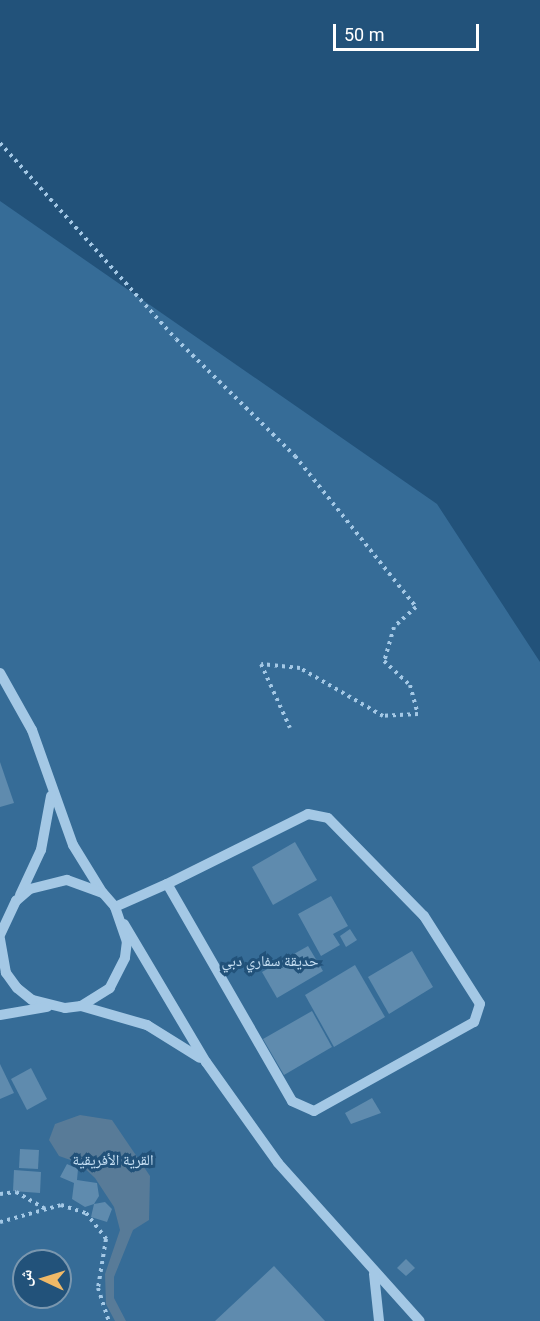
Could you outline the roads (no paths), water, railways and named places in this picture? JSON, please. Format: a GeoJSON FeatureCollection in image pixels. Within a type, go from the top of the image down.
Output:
{"type":"FeatureCollection","features":[{"type":"Feature","properties":{"kind":"street"},"geometry":{"type":"LineString","coordinates":[[0,673],[32,730],[51,793],[102,893],[116,907],[206,1062],[278,1163],[374,1273],[420,1321]]}},
{"type":"Feature","properties":{"kind":"street"},"geometry":{"type":"LineString","coordinates":[[50,1007],[17,988],[6,973],[0,937],[42,850],[51,793]]}},
{"type":"Feature","properties":{"kind":"street"},"geometry":{"type":"LineString","coordinates":[[116,907],[308,814],[328,818],[437,932],[476,995],[479,1013],[465,1027],[305,1111],[292,1101],[167,884]]}},
{"type":"Feature","properties":{"kind":"street"},"geometry":{"type":"LineString","coordinates":[[16,901],[39,885],[67,880],[102,893]]}},
{"type":"Feature","properties":{"kind":"street"},"geometry":{"type":"LineString","coordinates":[[81,1006],[110,988],[120,974],[127,941],[124,924]]}},
{"type":"Feature","properties":{"kind":"street"},"geometry":{"type":"LineString","coordinates":[[0,1016],[50,1007],[81,1006],[147,1026],[206,1062]]}},
{"type":"Feature","properties":{"kind":"street"},"geometry":{"type":"LineString","coordinates":[[374,1273],[379,1321]]}},
{"type":"Feature","properties":{"kind":"park label","name":"حديقة سفاري دبي"},"geometry":{"type":"Point","coordinates":[270,962]}},
{"type":"Feature","properties":{"kind":"park label","name":"القرية الأفريقية"},"geometry":{"type":"Point","coordinates":[113,1161]}}]}
